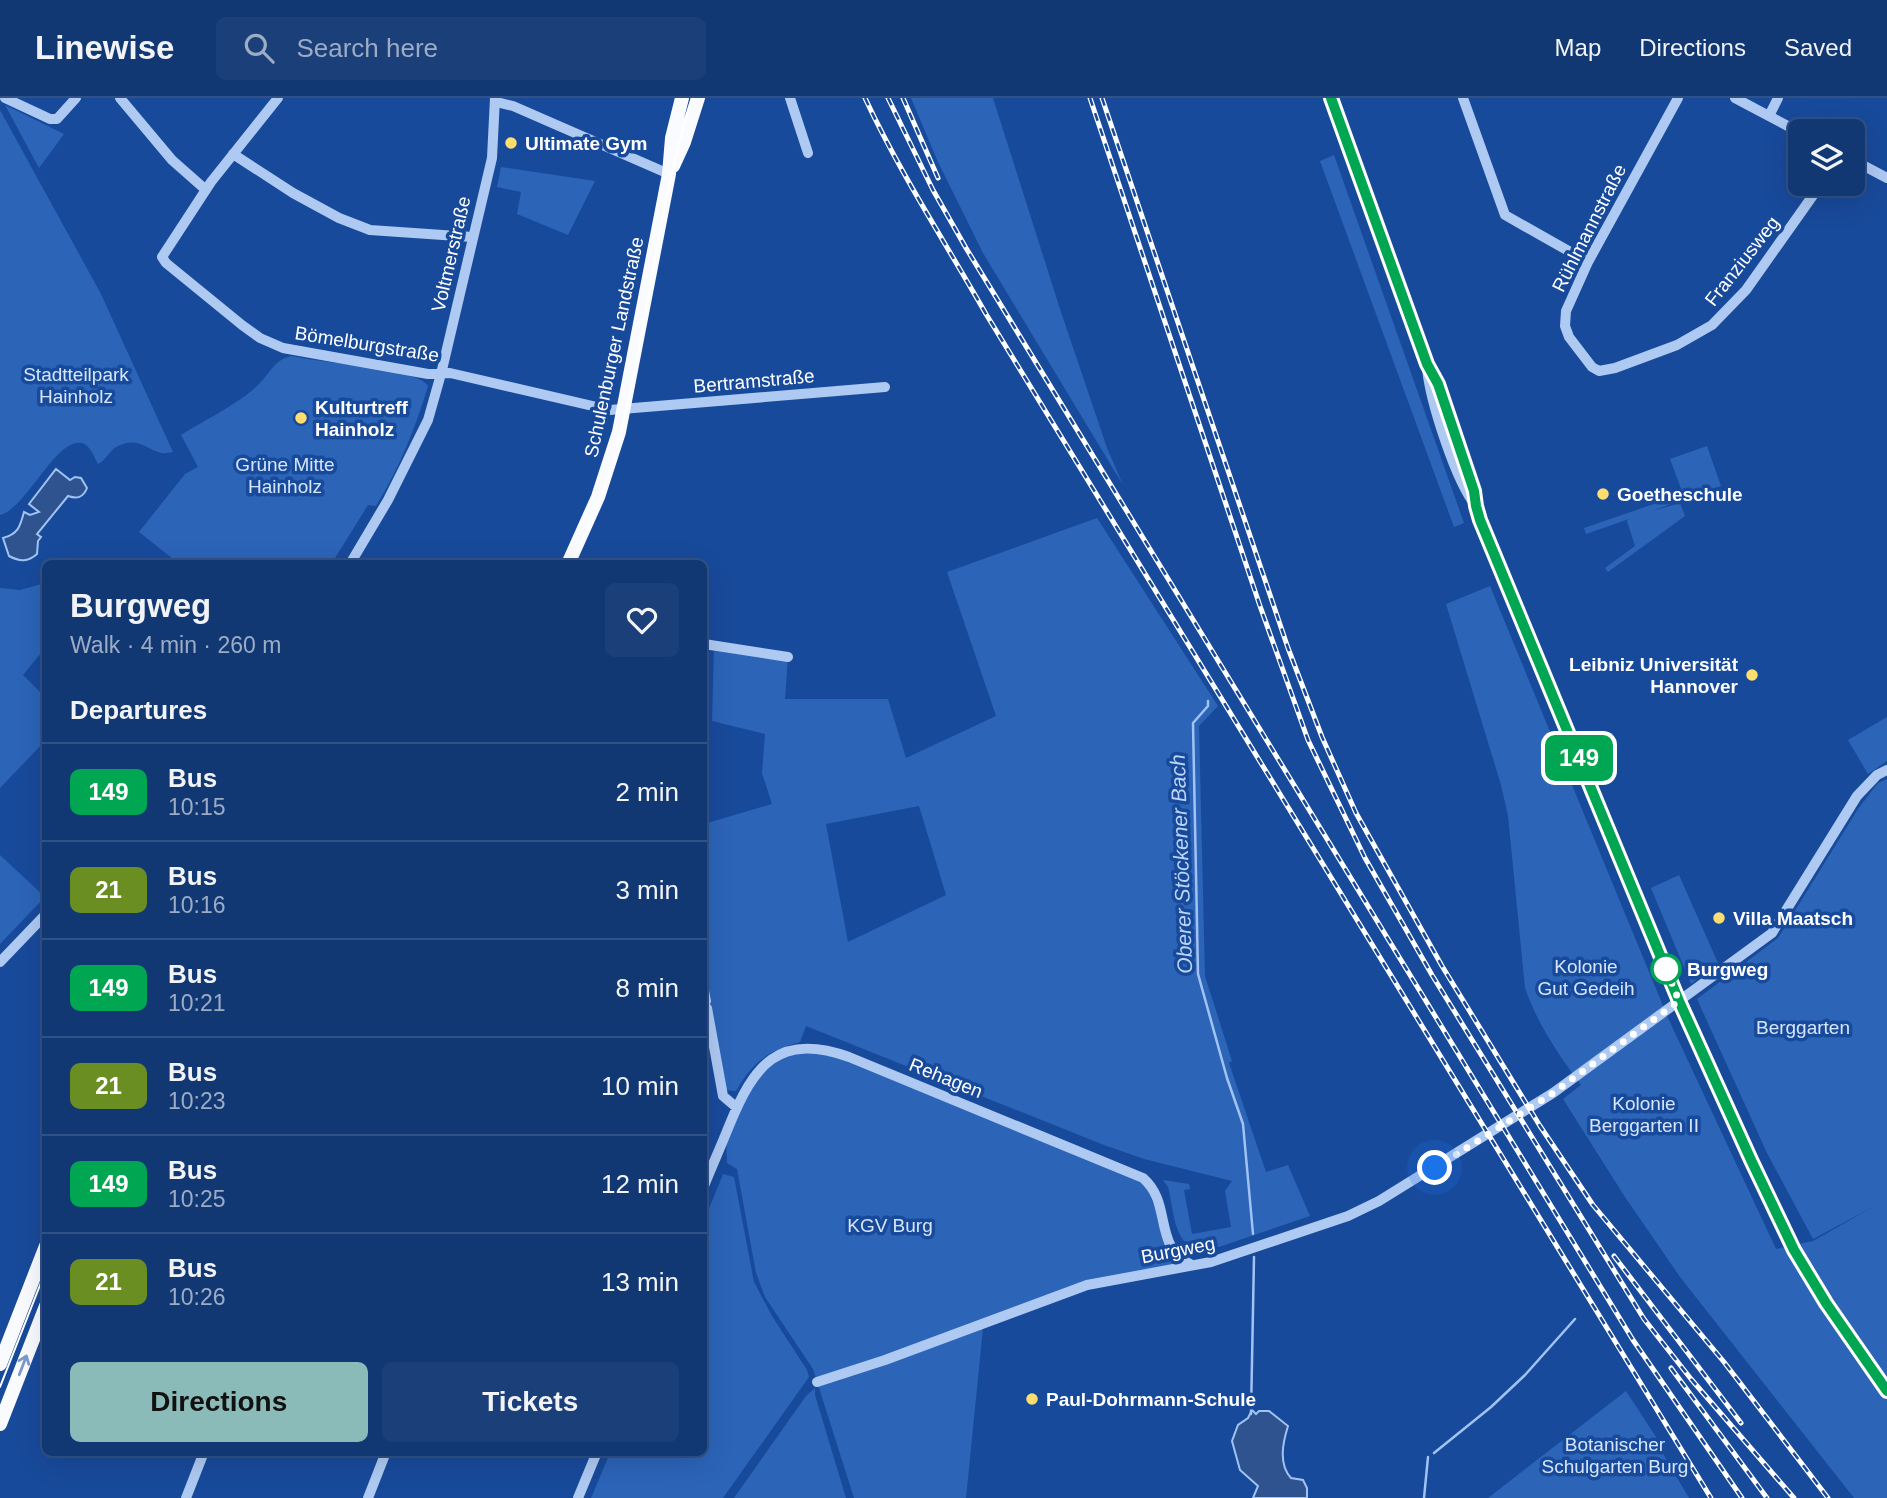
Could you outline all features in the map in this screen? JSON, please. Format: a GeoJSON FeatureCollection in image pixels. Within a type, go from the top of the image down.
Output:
{"type":"FeatureCollection","features":[{"type":"Feature","properties":{"kind":"main road","name":"Schulenburger Landstraße"},"geometry":{"type":"LineString","coordinates":[[570,560],[604,482],[625,410],[669,174],[672,138],[682,98]]}},
{"type":"Feature","properties":{"kind":"main road","name":"Schulenburger Landstraße"},"geometry":{"type":"LineString","coordinates":[[669,174],[684,142],[698,98]]}},
{"type":"Feature","properties":{"kind":"main road"},"geometry":{"type":"LineString","coordinates":[[0,1364],[42,1256]]}},
{"type":"Feature","properties":{"kind":"main road"},"geometry":{"type":"LineString","coordinates":[[0,1424],[42,1316]]}},
{"type":"Feature","properties":{"kind":"street"},"geometry":{"type":"LineString","coordinates":[[5,98],[50,119],[57,119],[76,98]]}},
{"type":"Feature","properties":{"kind":"street"},"geometry":{"type":"LineString","coordinates":[[120,98],[172,160],[206,190]]}},
{"type":"Feature","properties":{"kind":"street","name":"Bömelburgstraße"},"geometry":{"type":"LineString","coordinates":[[278,98],[206,190],[162,257],[166,263],[260,338],[290,351],[428,374],[450,373],[610,410],[625,410]]}},
{"type":"Feature","properties":{"kind":"street"},"geometry":{"type":"LineString","coordinates":[[790,98],[808,153]]}},
{"type":"Feature","properties":{"kind":"street"},"geometry":{"type":"LineString","coordinates":[[1331,98],[1427,364],[1438,384],[1474,491],[1476,506],[1679,1001],[1794,1250],[1826,1303],[1887,1391]]}},
{"type":"Feature","properties":{"kind":"street"},"geometry":{"type":"LineString","coordinates":[[1463,98],[1504,215],[1588,262]]}},
{"type":"Feature","properties":{"kind":"street","name":"Rühlmannstraße"},"geometry":{"type":"LineString","coordinates":[[1599,371],[1586,360],[1569,337],[1565,326],[1566,311],[1588,262],[1678,98]]}},
{"type":"Feature","properties":{"kind":"street"},"geometry":{"type":"LineString","coordinates":[[1735,98],[1788,126]]}},
{"type":"Feature","properties":{"kind":"street"},"geometry":{"type":"LineString","coordinates":[[1769,116],[1778,98]]}},
{"type":"Feature","properties":{"kind":"street"},"geometry":{"type":"LineString","coordinates":[[496,100],[517,102],[669,174]]}},
{"type":"Feature","properties":{"kind":"street","name":"Voltmerstraße"},"geometry":{"type":"LineString","coordinates":[[352,560],[388,500],[428,420],[442,374],[492,158],[496,100]]}},
{"type":"Feature","properties":{"kind":"street"},"geometry":{"type":"LineString","coordinates":[[233,154],[293,193],[339,218],[370,230],[472,237]]}},
{"type":"Feature","properties":{"kind":"street"},"geometry":{"type":"LineString","coordinates":[[1865,166],[1887,178]]}},
{"type":"Feature","properties":{"kind":"street","name":"Franziusweg"},"geometry":{"type":"LineString","coordinates":[[1599,371],[1615,369],[1667,350],[1712,326],[1746,290],[1813,196]]}},
{"type":"Feature","properties":{"kind":"street","name":"Bertramstraße"},"geometry":{"type":"LineString","coordinates":[[625,410],[885,387]]}},
{"type":"Feature","properties":{"kind":"street"},"geometry":{"type":"LineString","coordinates":[[707,644],[788,657]]}},
{"type":"Feature","properties":{"kind":"street","name":"Burgweg"},"geometry":{"type":"LineString","coordinates":[[817,1382],[885,1360],[1087,1285],[1202,1265],[1348,1216],[1379,1201],[1553,1093],[1772,933],[1857,796],[1877,775],[1887,770]]}},
{"type":"Feature","properties":{"kind":"street"},"geometry":{"type":"LineString","coordinates":[[0,962],[42,918]]}},
{"type":"Feature","properties":{"kind":"street"},"geometry":{"type":"LineString","coordinates":[[707,1011],[723,1096],[736,1107]]}},
{"type":"Feature","properties":{"kind":"street","name":"Rehagen"},"geometry":{"type":"LineString","coordinates":[[707,1179],[736,1107],[760,1067],[771,1059],[798,1049],[831,1051],[1143,1178],[1151,1185],[1160,1202],[1168,1243],[1176,1256],[1192,1265]]}},
{"type":"Feature","properties":{"kind":"street"},"geometry":{"type":"LineString","coordinates":[[186,1498],[202,1456]]}},
{"type":"Feature","properties":{"kind":"street"},"geometry":{"type":"LineString","coordinates":[[368,1498],[384,1456]]}},
{"type":"Feature","properties":{"kind":"street"},"geometry":{"type":"LineString","coordinates":[[578,1498],[595,1456]]}},
{"type":"Feature","properties":{"kind":"green space"},"geometry":{"type":"Polygon","coordinates":[[[911,98],[993,98],[1060,309],[1107,448],[1123,485],[983,253],[938,162],[911,98]]]}},
{"type":"Feature","properties":{"kind":"green space"},"geometry":{"type":"Polygon","coordinates":[[[5,105],[64,134],[39,168],[5,105]]]}},
{"type":"Feature","properties":{"kind":"green space","name":"Stadtteilpark Hainholz"},"geometry":{"type":"Polygon","coordinates":[[[0,110],[101,294],[173,452],[162,453],[131,442],[115,448],[98,464],[87,446],[81,443],[71,445],[51,462],[10,510],[0,515],[0,110]]]}},
{"type":"Feature","properties":{"kind":"green space"},"geometry":{"type":"Polygon","coordinates":[[[1334,155],[1464,523],[1454,527],[1320,161],[1334,155]]]}},
{"type":"Feature","properties":{"kind":"green space"},"geometry":{"type":"Polygon","coordinates":[[[501,167],[595,181],[568,235],[517,214],[521,192],[497,187],[501,167]]]}},
{"type":"Feature","properties":{"kind":"green space","name":"Grüne Mitte Hainholz"},"geometry":{"type":"Polygon","coordinates":[[[286,357],[388,370],[421,380],[428,386],[406,447],[385,491],[376,506],[368,505],[334,560],[174,560],[139,532],[185,474],[198,467],[181,435],[249,393],[286,357]]]}},
{"type":"Feature","properties":{"kind":"green space"},"geometry":{"type":"Polygon","coordinates":[[[1707,446],[1721,486],[1652,511],[1680,503],[1685,516],[1608,572],[1605,568],[1635,546],[1627,521],[1629,519],[1586,534],[1584,528],[1683,494],[1670,459],[1707,446]]]}},
{"type":"Feature","properties":{"kind":"green space"},"geometry":{"type":"Polygon","coordinates":[[[1097,518],[1218,706],[1199,726],[1205,976],[1232,1061],[1229,1063],[1266,1172],[1288,1165],[1310,1216],[1207,1251],[1196,1249],[1181,1237],[1168,1187],[1163,1180],[1189,1184],[1190,1189],[1184,1190],[1192,1234],[1231,1227],[1225,1191],[1232,1181],[1144,1159],[1104,1145],[806,1026],[800,1042],[778,1049],[762,1059],[736,1091],[725,1090],[707,985],[707,823],[772,804],[762,773],[765,734],[712,721],[714,646],[788,657],[785,699],[888,699],[906,758],[996,716],[947,572],[1097,518]],[[919,806],[826,824],[848,942],[946,895],[919,806]]]}},
{"type":"Feature","properties":{"kind":"green space"},"geometry":{"type":"Polygon","coordinates":[[[42,584],[42,652],[23,675],[42,694],[42,744],[0,788],[0,588],[20,590],[42,584]]]}},
{"type":"Feature","properties":{"kind":"green space"},"geometry":{"type":"Polygon","coordinates":[[[1490,586],[1668,1018],[1776,1249],[1813,1241],[1873,1207],[1813,1239],[1767,1153],[1697,999],[1778,938],[1858,809],[1878,783],[1887,779],[1887,1498],[1854,1498],[1680,1277],[1563,1099],[1581,1085],[1549,1039],[1525,988],[1508,816],[1446,604],[1490,586]]]}},
{"type":"Feature","properties":{"kind":"green space"},"geometry":{"type":"Polygon","coordinates":[[[1887,717],[1887,761],[1868,774],[1848,740],[1887,717]]]}},
{"type":"Feature","properties":{"kind":"green space"},"geometry":{"type":"Polygon","coordinates":[[[0,855],[42,894],[42,900],[0,944],[0,855]]]}},
{"type":"Feature","properties":{"kind":"green space"},"geometry":{"type":"Polygon","coordinates":[[[1679,875],[1718,963],[1691,984],[1651,888],[1679,875]]]}},
{"type":"Feature","properties":{"kind":"green space","name":"KGV Burg"},"geometry":{"type":"Polygon","coordinates":[[[812,1047],[1143,1178],[1165,1233],[1192,1264],[1088,1285],[983,1328],[966,1498],[854,1498],[813,1369],[765,1297],[756,1273],[737,1169],[727,1163],[726,1133],[736,1107],[771,1059],[812,1047]]]}},
{"type":"Feature","properties":{"kind":"green space"},"geometry":{"type":"Polygon","coordinates":[[[723,1174],[734,1177],[754,1282],[809,1377],[723,1498],[591,1498],[609,1456],[707,1456],[707,1214],[723,1174]]]}},
{"type":"Feature","properties":{"kind":"green space"},"geometry":{"type":"Polygon","coordinates":[[[815,1388],[846,1498],[734,1498],[806,1396],[815,1388]]]}},
{"type":"Feature","properties":{"kind":"green space","name":"Botanischer Schulgarten Burg"},"geometry":{"type":"Polygon","coordinates":[[[1626,1391],[1660,1443],[1658,1445],[1689,1498],[1488,1498],[1626,1391]]]}},
{"type":"Feature","properties":{"kind":"shaded area"},"geometry":{"type":"Polygon","coordinates":[[[56,469],[70,480],[81,478],[87,488],[84,494],[79,497],[68,496],[37,534],[41,537],[37,554],[24,560],[9,556],[3,538],[18,529],[24,512],[30,515],[39,512],[29,504],[56,469]]]}},
{"type":"Feature","properties":{"kind":"shaded area"},"geometry":{"type":"Polygon","coordinates":[[[1252,1410],[1256,1414],[1259,1411],[1269,1411],[1288,1426],[1283,1446],[1284,1466],[1291,1478],[1303,1480],[1307,1488],[1307,1498],[1253,1498],[1258,1486],[1240,1470],[1232,1441],[1238,1425],[1248,1418],[1252,1410]]]}},
{"type":"Feature","properties":{"kind":"waterway","name":"Oberer Stöckener Bach"},"geometry":{"type":"LineString","coordinates":[[1208,701],[1208,706],[1193,723],[1198,974],[1227,1078],[1243,1124],[1253,1234]]}},
{"type":"Feature","properties":{"kind":"waterway","name":"Oberer Stöckener Bach"},"geometry":{"type":"LineString","coordinates":[[1251,1414],[1254,1257]]}},
{"type":"Feature","properties":{"kind":"waterway"},"geometry":{"type":"LineString","coordinates":[[1434,1453],[1491,1407],[1525,1375],[1575,1319]]}},
{"type":"Feature","properties":{"kind":"waterway"},"geometry":{"type":"LineString","coordinates":[[1424,1498],[1428,1457]]}},
{"type":"Feature","properties":{"kind":"tram line"},"geometry":{"type":"LineString","coordinates":[[573,560],[603,490],[624,419],[668,189],[692,98]]}},
{"type":"Feature","properties":{"kind":"tram line"},"geometry":{"type":"LineString","coordinates":[[0,1387],[42,1280]]}},
{"type":"Feature","properties":{"kind":"railway"},"geometry":{"type":"LineString","coordinates":[[865,98],[908,180],[986,314],[1711,1498]]}},
{"type":"Feature","properties":{"kind":"railway"},"geometry":{"type":"LineString","coordinates":[[888,98],[933,190],[966,248],[1633,1340],[1742,1498]]}},
{"type":"Feature","properties":{"kind":"railway"},"geometry":{"type":"LineString","coordinates":[[903,98],[938,178]]}},
{"type":"Feature","properties":{"kind":"railway"},"geometry":{"type":"LineString","coordinates":[[1090,98],[1260,606],[1308,740],[1365,858],[1432,975],[1644,1319],[1691,1379],[1794,1498]]}},
{"type":"Feature","properties":{"kind":"railway"},"geometry":{"type":"LineString","coordinates":[[1102,98],[1288,648],[1322,737],[1356,813],[1442,966],[1540,1126],[1593,1205],[1724,1362],[1828,1498]]}},
{"type":"Feature","properties":{"kind":"railway"},"geometry":{"type":"LineString","coordinates":[[1614,1256],[1741,1423]]}},
{"type":"Feature","properties":{"kind":"railway"},"geometry":{"type":"LineString","coordinates":[[1671,1368],[1767,1498]]}},
{"type":"Feature","properties":{"kind":"bus line","name":"149"},"geometry":{"type":"LineString","coordinates":[[1331,98],[1427,364],[1438,384],[1474,491],[1480,520],[1679,1001],[1794,1250],[1826,1303],[1887,1391]]}},
{"type":"Feature","properties":{"kind":"place","name":"Ultimate Gym"},"geometry":{"type":"Point","coordinates":[511,143]}},
{"type":"Feature","properties":{"kind":"place","name":"Kulturtreff Hainholz"},"geometry":{"type":"Point","coordinates":[301,418]}},
{"type":"Feature","properties":{"kind":"place","name":"Goetheschule"},"geometry":{"type":"Point","coordinates":[1603,494]}},
{"type":"Feature","properties":{"kind":"place","name":"Leibniz Universität Hannover"},"geometry":{"type":"Point","coordinates":[1752,675]}},
{"type":"Feature","properties":{"kind":"place","name":"Villa Maatsch"},"geometry":{"type":"Point","coordinates":[1719,918]}},
{"type":"Feature","properties":{"kind":"place","name":"Burgweg"},"geometry":{"type":"Point","coordinates":[1666,969]}},
{"type":"Feature","properties":{"kind":"place","name":"Paul-Dohrmann-Schule"},"geometry":{"type":"Point","coordinates":[1032,1399]}},
{"type":"Feature","properties":{"kind":"route"},"geometry":{"type":"LineString","coordinates":[[1435,1168],[1553,1093],[1679,1001],[1665,966],[1666,969]]}},
{"type":"Feature","properties":{"kind":"park label","name":"Kolonie Gut Gedeih"},"geometry":{"type":"Point","coordinates":[1586,977]}},
{"type":"Feature","properties":{"kind":"park label","name":"Berggarten"},"geometry":{"type":"Point","coordinates":[1803,1027]}},
{"type":"Feature","properties":{"kind":"park label","name":"Kolonie Berggarten II"},"geometry":{"type":"Point","coordinates":[1644,1114]}}]}
